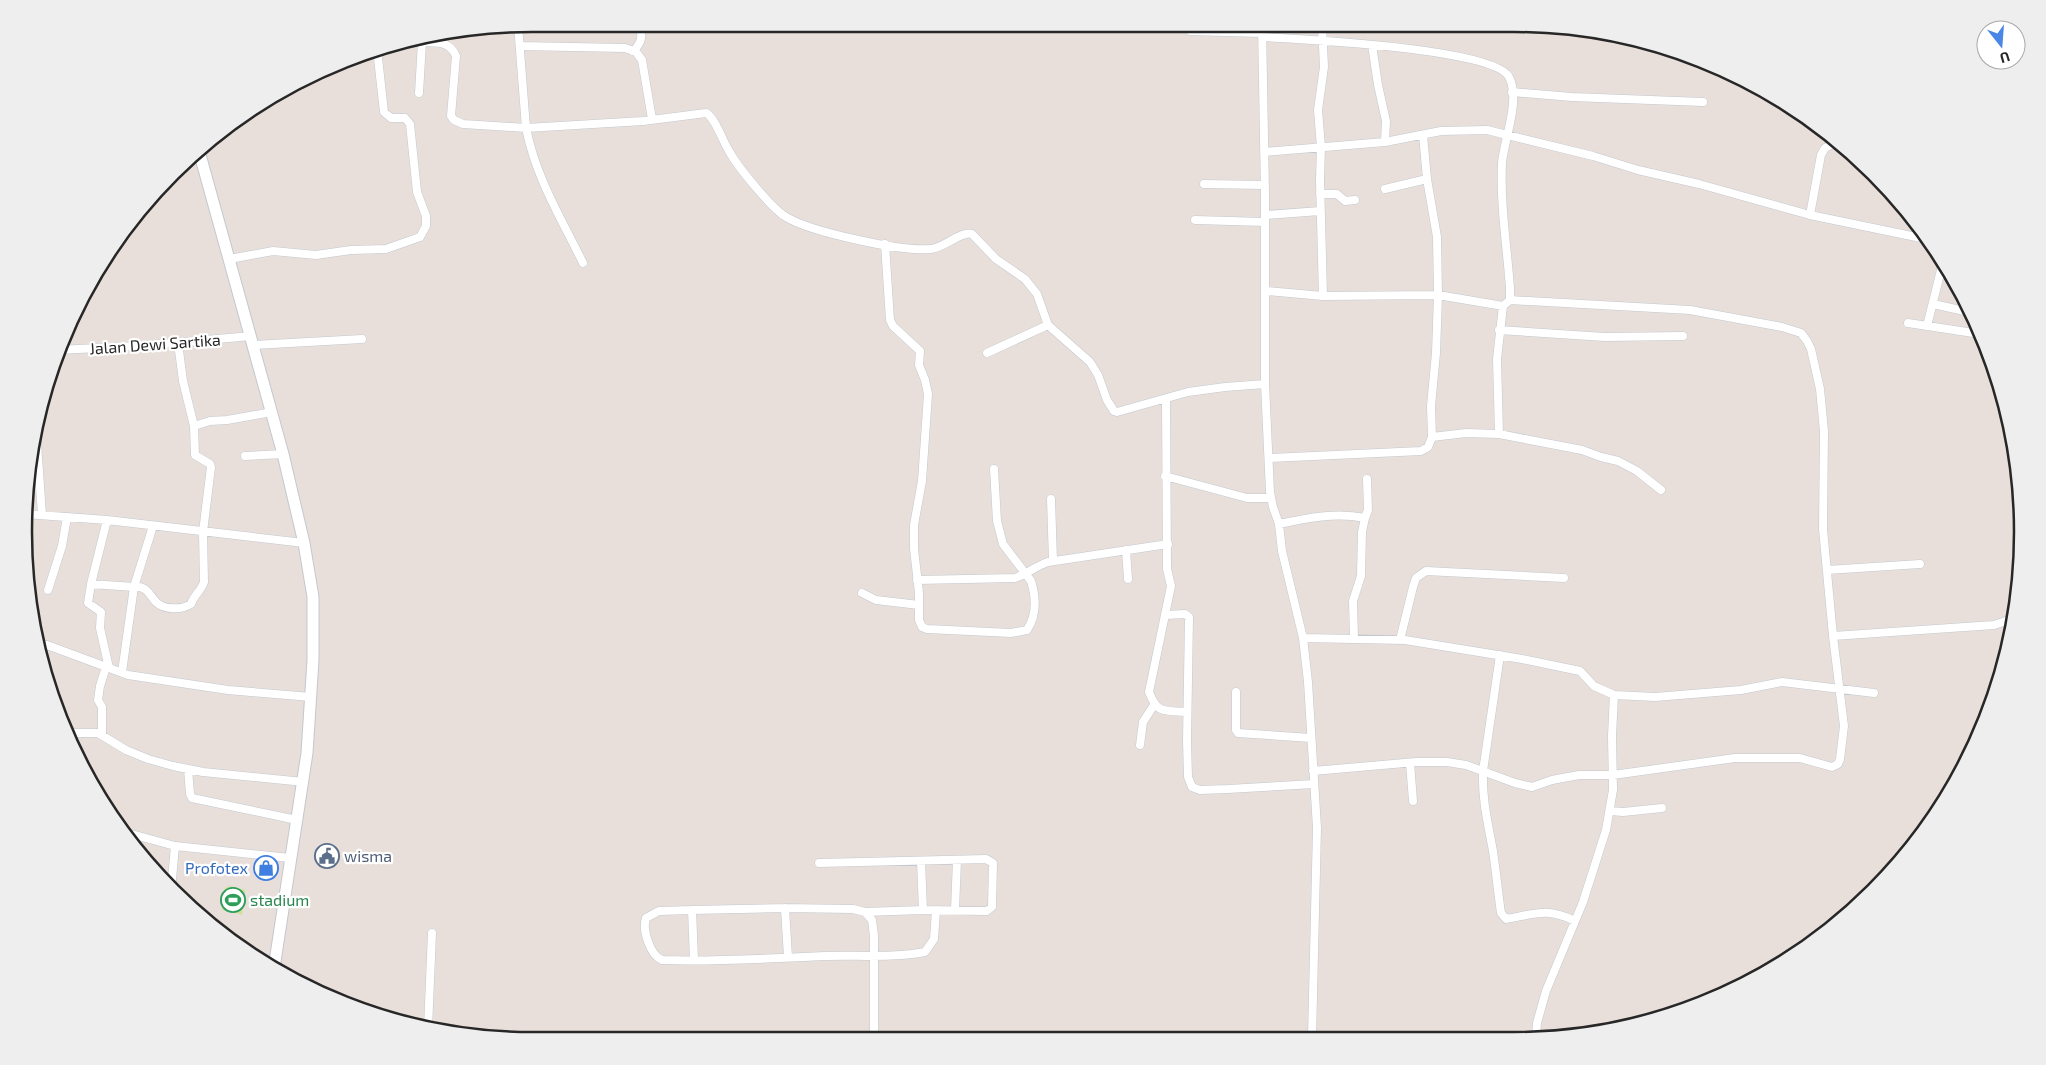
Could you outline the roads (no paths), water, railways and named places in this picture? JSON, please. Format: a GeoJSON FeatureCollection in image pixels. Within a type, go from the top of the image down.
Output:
{"type":"FeatureCollection","features":[{"type":"Feature","properties":{"kind":"main road"},"geometry":{"type":"LineString","coordinates":[[201,159],[272,412],[311,577],[314,617],[311,697],[304,782],[290,858],[275,961]]}},
{"type":"Feature","properties":{"kind":"street"},"geometry":{"type":"LineString","coordinates":[[633,51],[639,46],[642,39],[641,32]]}},
{"type":"Feature","properties":{"kind":"street"},"geometry":{"type":"LineString","coordinates":[[1262,32],[1266,384],[1271,498],[1279,524],[1282,551],[1303,638],[1317,828],[1312,1032]]}},
{"type":"Feature","properties":{"kind":"street"},"geometry":{"type":"LineString","coordinates":[[1268,32],[1323,41],[1450,55],[1495,66],[1504,70],[1510,78],[1512,92],[1508,135],[1502,162],[1506,303],[1499,330],[1497,359],[1499,434]]}},
{"type":"Feature","properties":{"kind":"street"},"geometry":{"type":"LineString","coordinates":[[1322,32],[1323,74],[1318,100],[1321,147],[1320,211],[1323,296]]}},
{"type":"Feature","properties":{"kind":"street"},"geometry":{"type":"LineString","coordinates":[[519,33],[526,128],[532,154],[540,178],[583,263]]}},
{"type":"Feature","properties":{"kind":"street"},"geometry":{"type":"LineString","coordinates":[[436,42],[446,44],[456,54],[451,116],[462,124],[526,128],[652,120],[706,112],[713,118],[730,154],[772,205],[785,217],[811,227],[900,248],[930,250],[944,246],[964,233],[972,234],[996,259],[1025,278],[1037,294],[1048,325],[1090,362],[1114,411],[1117,412],[1188,392],[1266,384]]}},
{"type":"Feature","properties":{"kind":"street"},"geometry":{"type":"LineString","coordinates":[[419,93],[422,45]]}},
{"type":"Feature","properties":{"kind":"street"},"geometry":{"type":"LineString","coordinates":[[1372,45],[1386,121],[1385,142]]}},
{"type":"Feature","properties":{"kind":"street"},"geometry":{"type":"LineString","coordinates":[[520,46],[625,48],[636,52],[642,60],[652,120]]}},
{"type":"Feature","properties":{"kind":"street"},"geometry":{"type":"LineString","coordinates":[[229,259],[273,250],[316,255],[351,250],[386,249],[420,237],[425,232],[426,216],[417,192],[410,124],[406,118],[391,118],[384,112],[378,57]]}},
{"type":"Feature","properties":{"kind":"street"},"geometry":{"type":"LineString","coordinates":[[1512,92],[1572,97],[1703,102]]}},
{"type":"Feature","properties":{"kind":"street"},"geometry":{"type":"LineString","coordinates":[[1264,152],[1385,142],[1441,131],[1487,130],[1810,215],[1916,236]]}},
{"type":"Feature","properties":{"kind":"street"},"geometry":{"type":"LineString","coordinates":[[1269,458],[1421,451],[1428,447],[1432,437],[1431,406],[1436,353],[1438,295],[1437,237],[1423,135]]}},
{"type":"Feature","properties":{"kind":"street"},"geometry":{"type":"LineString","coordinates":[[1810,215],[1821,155],[1824,148],[1829,146]]}},
{"type":"Feature","properties":{"kind":"street"},"geometry":{"type":"LineString","coordinates":[[1385,188],[1428,179]]}},
{"type":"Feature","properties":{"kind":"street"},"geometry":{"type":"LineString","coordinates":[[1204,184],[1265,185]]}},
{"type":"Feature","properties":{"kind":"street"},"geometry":{"type":"LineString","coordinates":[[1320,194],[1337,194],[1345,201],[1355,200]]}},
{"type":"Feature","properties":{"kind":"street"},"geometry":{"type":"LineString","coordinates":[[1194,220],[1265,218],[1320,211]]}},
{"type":"Feature","properties":{"kind":"street"},"geometry":{"type":"LineString","coordinates":[[885,244],[890,320],[893,326],[920,351],[919,365],[928,394],[922,481],[914,525],[914,549],[921,625],[927,629],[1011,633],[1027,630],[1031,622],[1034,614],[1035,598],[1031,581],[1003,544],[997,521],[994,469]]}},
{"type":"Feature","properties":{"kind":"street"},"geometry":{"type":"LineString","coordinates":[[1927,326],[1940,273]]}},
{"type":"Feature","properties":{"kind":"street"},"geometry":{"type":"LineString","coordinates":[[1266,291],[1323,296],[1438,295],[1506,303],[1690,310],[1759,322],[1801,333],[1811,349],[1820,390],[1824,431],[1823,528],[1844,726],[1840,759],[1835,766],[1800,758],[1735,758],[1613,774],[1579,774],[1532,787],[1526,787],[1466,765],[1447,762],[1313,771]]}},
{"type":"Feature","properties":{"kind":"street"},"geometry":{"type":"LineString","coordinates":[[1933,304],[1962,310]]}},
{"type":"Feature","properties":{"kind":"street"},"geometry":{"type":"LineString","coordinates":[[1908,323],[1971,333]]}},
{"type":"Feature","properties":{"kind":"street"},"geometry":{"type":"LineString","coordinates":[[987,353],[1048,325]]}},
{"type":"Feature","properties":{"kind":"street"},"geometry":{"type":"LineString","coordinates":[[1499,330],[1605,337],[1683,336]]}},
{"type":"Feature","properties":{"kind":"street","name":"Jalan Dewi Sartika"},"geometry":{"type":"LineString","coordinates":[[68,349],[178,343],[362,339]]}},
{"type":"Feature","properties":{"kind":"street"},"geometry":{"type":"LineString","coordinates":[[91,584],[139,586],[145,588],[162,606],[180,609],[191,604],[194,596],[202,589],[204,582],[203,532],[211,467],[210,464],[195,454],[194,426],[183,381],[178,343]]}},
{"type":"Feature","properties":{"kind":"street"},"geometry":{"type":"LineString","coordinates":[[1166,399],[1165,476],[1168,544],[1166,569],[1171,586],[1149,692],[1160,708],[1187,712]]}},
{"type":"Feature","properties":{"kind":"street"},"geometry":{"type":"LineString","coordinates":[[194,426],[210,420],[227,420],[272,412]]}},
{"type":"Feature","properties":{"kind":"street"},"geometry":{"type":"LineString","coordinates":[[1432,437],[1466,433],[1499,434],[1566,446],[1618,461],[1637,471],[1660,490]]}},
{"type":"Feature","properties":{"kind":"street"},"geometry":{"type":"LineString","coordinates":[[245,456],[283,454]]}},
{"type":"Feature","properties":{"kind":"street"},"geometry":{"type":"LineString","coordinates":[[38,460],[42,515]]}},
{"type":"Feature","properties":{"kind":"street"},"geometry":{"type":"LineString","coordinates":[[1165,476],[1247,498],[1271,498]]}},
{"type":"Feature","properties":{"kind":"street"},"geometry":{"type":"LineString","coordinates":[[1354,639],[1353,601],[1361,576],[1362,532],[1368,510],[1367,478]]}},
{"type":"Feature","properties":{"kind":"street"},"geometry":{"type":"LineString","coordinates":[[1051,499],[1054,561]]}},
{"type":"Feature","properties":{"kind":"street"},"geometry":{"type":"LineString","coordinates":[[33,514],[107,520],[304,543]]}},
{"type":"Feature","properties":{"kind":"street"},"geometry":{"type":"LineString","coordinates":[[1279,524],[1333,515],[1365,518]]}},
{"type":"Feature","properties":{"kind":"street"},"geometry":{"type":"LineString","coordinates":[[48,590],[62,546],[67,517]]}},
{"type":"Feature","properties":{"kind":"street"},"geometry":{"type":"LineString","coordinates":[[102,735],[102,706],[98,700],[100,686],[108,667],[100,628],[101,612],[88,604],[107,520]]}},
{"type":"Feature","properties":{"kind":"street"},"geometry":{"type":"LineString","coordinates":[[122,672],[134,586],[153,526]]}},
{"type":"Feature","properties":{"kind":"street"},"geometry":{"type":"LineString","coordinates":[[917,580],[1015,578],[1026,574],[1038,565],[1054,561],[1168,544]]}},
{"type":"Feature","properties":{"kind":"street"},"geometry":{"type":"LineString","coordinates":[[1126,550],[1128,579]]}},
{"type":"Feature","properties":{"kind":"street"},"geometry":{"type":"LineString","coordinates":[[1827,570],[1920,564]]}},
{"type":"Feature","properties":{"kind":"street"},"geometry":{"type":"LineString","coordinates":[[1400,640],[1416,578],[1426,571],[1564,578]]}},
{"type":"Feature","properties":{"kind":"street"},"geometry":{"type":"LineString","coordinates":[[862,592],[876,600],[919,605]]}},
{"type":"Feature","properties":{"kind":"street"},"geometry":{"type":"LineString","coordinates":[[1166,615],[1184,614],[1189,618],[1188,777],[1192,787],[1200,790],[1228,790],[1314,784]]}},
{"type":"Feature","properties":{"kind":"street"},"geometry":{"type":"LineString","coordinates":[[1833,636],[1994,625],[2005,621]]}},
{"type":"Feature","properties":{"kind":"street"},"geometry":{"type":"LineString","coordinates":[[1303,638],[1400,640],[1500,656],[1580,671],[1594,686],[1614,695],[1655,698],[1741,690],[1782,682],[1874,693]]}},
{"type":"Feature","properties":{"kind":"street"},"geometry":{"type":"LineString","coordinates":[[46,645],[122,672],[168,682],[228,690],[311,697]]}},
{"type":"Feature","properties":{"kind":"street"},"geometry":{"type":"LineString","coordinates":[[1500,656],[1483,771],[1483,800],[1504,918],[1540,912],[1560,914],[1575,921]]}},
{"type":"Feature","properties":{"kind":"street"},"geometry":{"type":"LineString","coordinates":[[1236,692],[1236,730],[1238,733],[1311,738]]}},
{"type":"Feature","properties":{"kind":"street"},"geometry":{"type":"LineString","coordinates":[[1536,1031],[1546,991],[1595,867],[1610,811],[1613,774],[1614,695]]}},
{"type":"Feature","properties":{"kind":"street"},"geometry":{"type":"LineString","coordinates":[[1140,745],[1143,722],[1160,708]]}},
{"type":"Feature","properties":{"kind":"street"},"geometry":{"type":"LineString","coordinates":[[75,733],[93,732],[102,735],[118,746],[148,759],[188,769],[304,782]]}},
{"type":"Feature","properties":{"kind":"street"},"geometry":{"type":"LineString","coordinates":[[1410,763],[1414,801]]}},
{"type":"Feature","properties":{"kind":"street"},"geometry":{"type":"LineString","coordinates":[[188,769],[192,798],[297,820]]}},
{"type":"Feature","properties":{"kind":"street"},"geometry":{"type":"LineString","coordinates":[[1610,811],[1623,812],[1662,808]]}},
{"type":"Feature","properties":{"kind":"street"},"geometry":{"type":"LineString","coordinates":[[135,835],[175,846],[290,858]]}},
{"type":"Feature","properties":{"kind":"street"},"geometry":{"type":"LineString","coordinates":[[172,878],[175,846]]}},
{"type":"Feature","properties":{"kind":"street"},"geometry":{"type":"LineString","coordinates":[[819,863],[986,859],[993,863],[992,907],[985,912],[955,910],[936,910],[923,910],[866,912],[852,909],[785,908],[655,912],[648,916],[644,923],[649,941],[657,958],[665,960],[788,958],[925,952],[934,939],[936,910]]}},
{"type":"Feature","properties":{"kind":"street"},"geometry":{"type":"LineString","coordinates":[[921,860],[923,910]]}},
{"type":"Feature","properties":{"kind":"street"},"geometry":{"type":"LineString","coordinates":[[955,910],[957,860]]}},
{"type":"Feature","properties":{"kind":"street"},"geometry":{"type":"LineString","coordinates":[[785,908],[788,958]]}},
{"type":"Feature","properties":{"kind":"street"},"geometry":{"type":"LineString","coordinates":[[692,910],[694,960]]}},
{"type":"Feature","properties":{"kind":"street"},"geometry":{"type":"LineString","coordinates":[[866,912],[873,923],[875,955],[874,1032]]}},
{"type":"Feature","properties":{"kind":"street"},"geometry":{"type":"LineString","coordinates":[[428,1021],[432,933]]}},
{"type":"Feature","properties":{"kind":"place","name":"wisma"},"geometry":{"type":"Point","coordinates":[327,856]}},
{"type":"Feature","properties":{"kind":"place","name":"Profotex"},"geometry":{"type":"Point","coordinates":[266,868]}},
{"type":"Feature","properties":{"kind":"place","name":"stadium"},"geometry":{"type":"Point","coordinates":[233,900]}}]}
